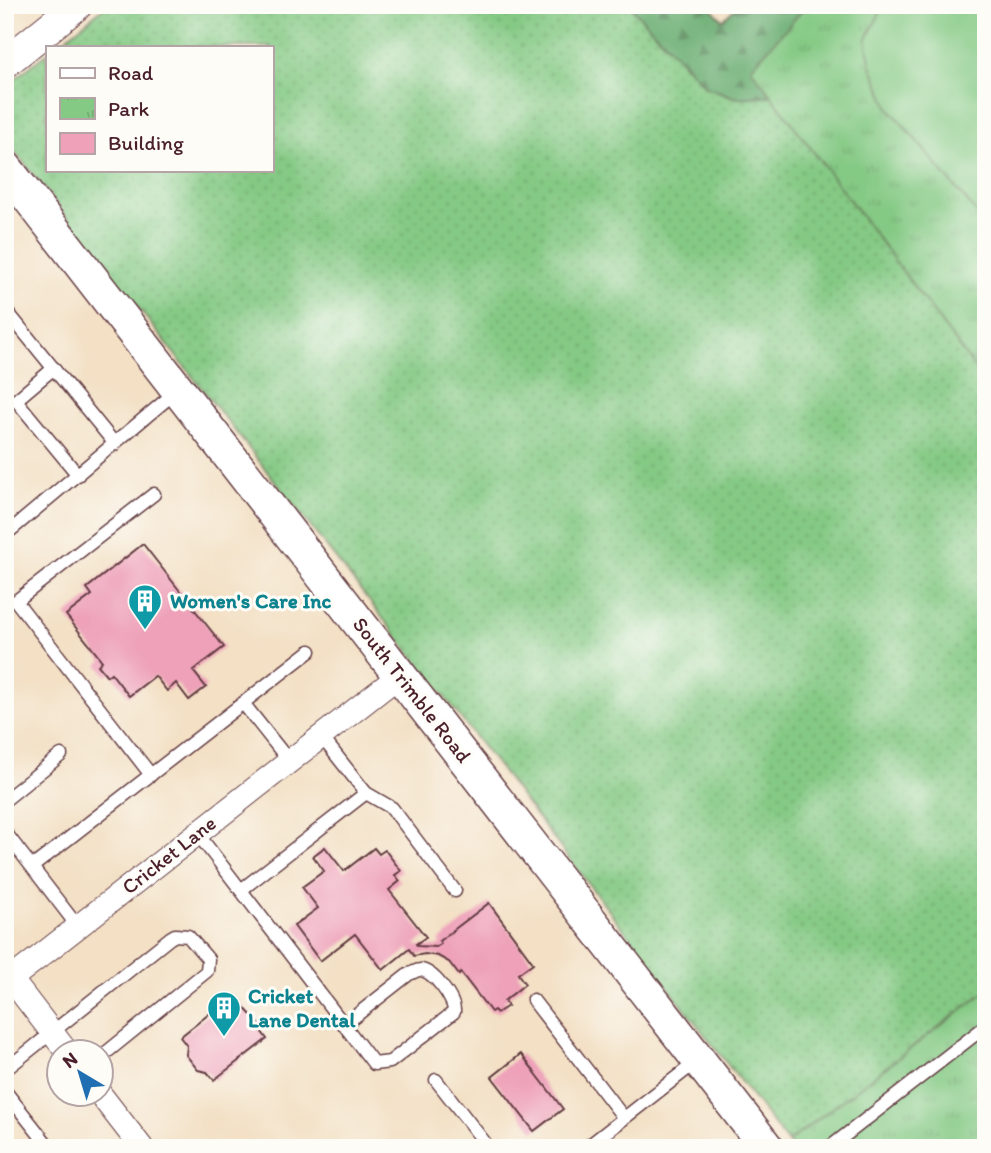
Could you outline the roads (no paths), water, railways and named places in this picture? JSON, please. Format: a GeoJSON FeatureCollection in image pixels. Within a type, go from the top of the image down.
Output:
{"type":"FeatureCollection","features":[{"type":"Feature","properties":{"kind":"main road","name":"South Trimble Road"},"geometry":{"type":"LineString","coordinates":[[5,167],[767,1148]]}},
{"type":"Feature","properties":{"kind":"street"},"geometry":{"type":"LineString","coordinates":[[5,63],[77,5]]}},
{"type":"Feature","properties":{"kind":"street","name":"Cricket Lane"},"geometry":{"type":"LineString","coordinates":[[56,1038],[11,979],[400,675]]}},
{"type":"Feature","properties":{"kind":"street"},"geometry":{"type":"LineString","coordinates":[[111,1108],[142,1148]]}},
{"type":"Feature","properties":{"kind":"lane"},"geometry":{"type":"LineString","coordinates":[[5,309],[115,444]]}},
{"type":"Feature","properties":{"kind":"lane"},"geometry":{"type":"LineString","coordinates":[[54,368],[16,400],[78,475]]}},
{"type":"Feature","properties":{"kind":"lane"},"geometry":{"type":"LineString","coordinates":[[5,536],[178,390]]}},
{"type":"Feature","properties":{"kind":"lane"},"geometry":{"type":"LineString","coordinates":[[151,775],[16,601],[154,494]]}},
{"type":"Feature","properties":{"kind":"lane"},"geometry":{"type":"LineString","coordinates":[[32,867],[310,651]]}},
{"type":"Feature","properties":{"kind":"lane"},"geometry":{"type":"LineString","coordinates":[[243,703],[289,761]]}},
{"type":"Feature","properties":{"kind":"lane"},"geometry":{"type":"LineString","coordinates":[[321,736],[366,793],[392,807],[455,891]]}},
{"type":"Feature","properties":{"kind":"lane"},"geometry":{"type":"LineString","coordinates":[[5,800],[61,755]]}},
{"type":"Feature","properties":{"kind":"lane"},"geometry":{"type":"LineString","coordinates":[[241,890],[366,793]]}},
{"type":"Feature","properties":{"kind":"lane"},"geometry":{"type":"LineString","coordinates":[[5,832],[78,927]]}},
{"type":"Feature","properties":{"kind":"lane"},"geometry":{"type":"LineString","coordinates":[[197,833],[241,890],[344,1025],[374,1064],[390,1062],[454,1013],[454,1007],[430,973],[421,970],[409,974],[344,1025]]}},
{"type":"Feature","properties":{"kind":"lane"},"geometry":{"type":"LineString","coordinates":[[5,1070],[170,938],[175,935],[188,936],[208,959],[207,971],[116,1045]]}},
{"type":"Feature","properties":{"kind":"lane"},"geometry":{"type":"LineString","coordinates":[[533,1000],[624,1118]]}},
{"type":"Feature","properties":{"kind":"lane"},"geometry":{"type":"LineString","coordinates":[[829,1148],[986,1026]]}},
{"type":"Feature","properties":{"kind":"lane"},"geometry":{"type":"LineString","coordinates":[[586,1148],[699,1060]]}},
{"type":"Feature","properties":{"kind":"lane"},"geometry":{"type":"LineString","coordinates":[[436,1080],[489,1148]]}},
{"type":"Feature","properties":{"kind":"lane"},"geometry":{"type":"LineString","coordinates":[[5,1091],[50,1148]]}},
{"type":"Feature","properties":{"kind":"place","name":"Women's Care Inc"},"geometry":{"type":"Point","coordinates":[145,631]}},
{"type":"Feature","properties":{"kind":"place","name":"Cricket Lane Dental"},"geometry":{"type":"Point","coordinates":[224,1038]}}]}
